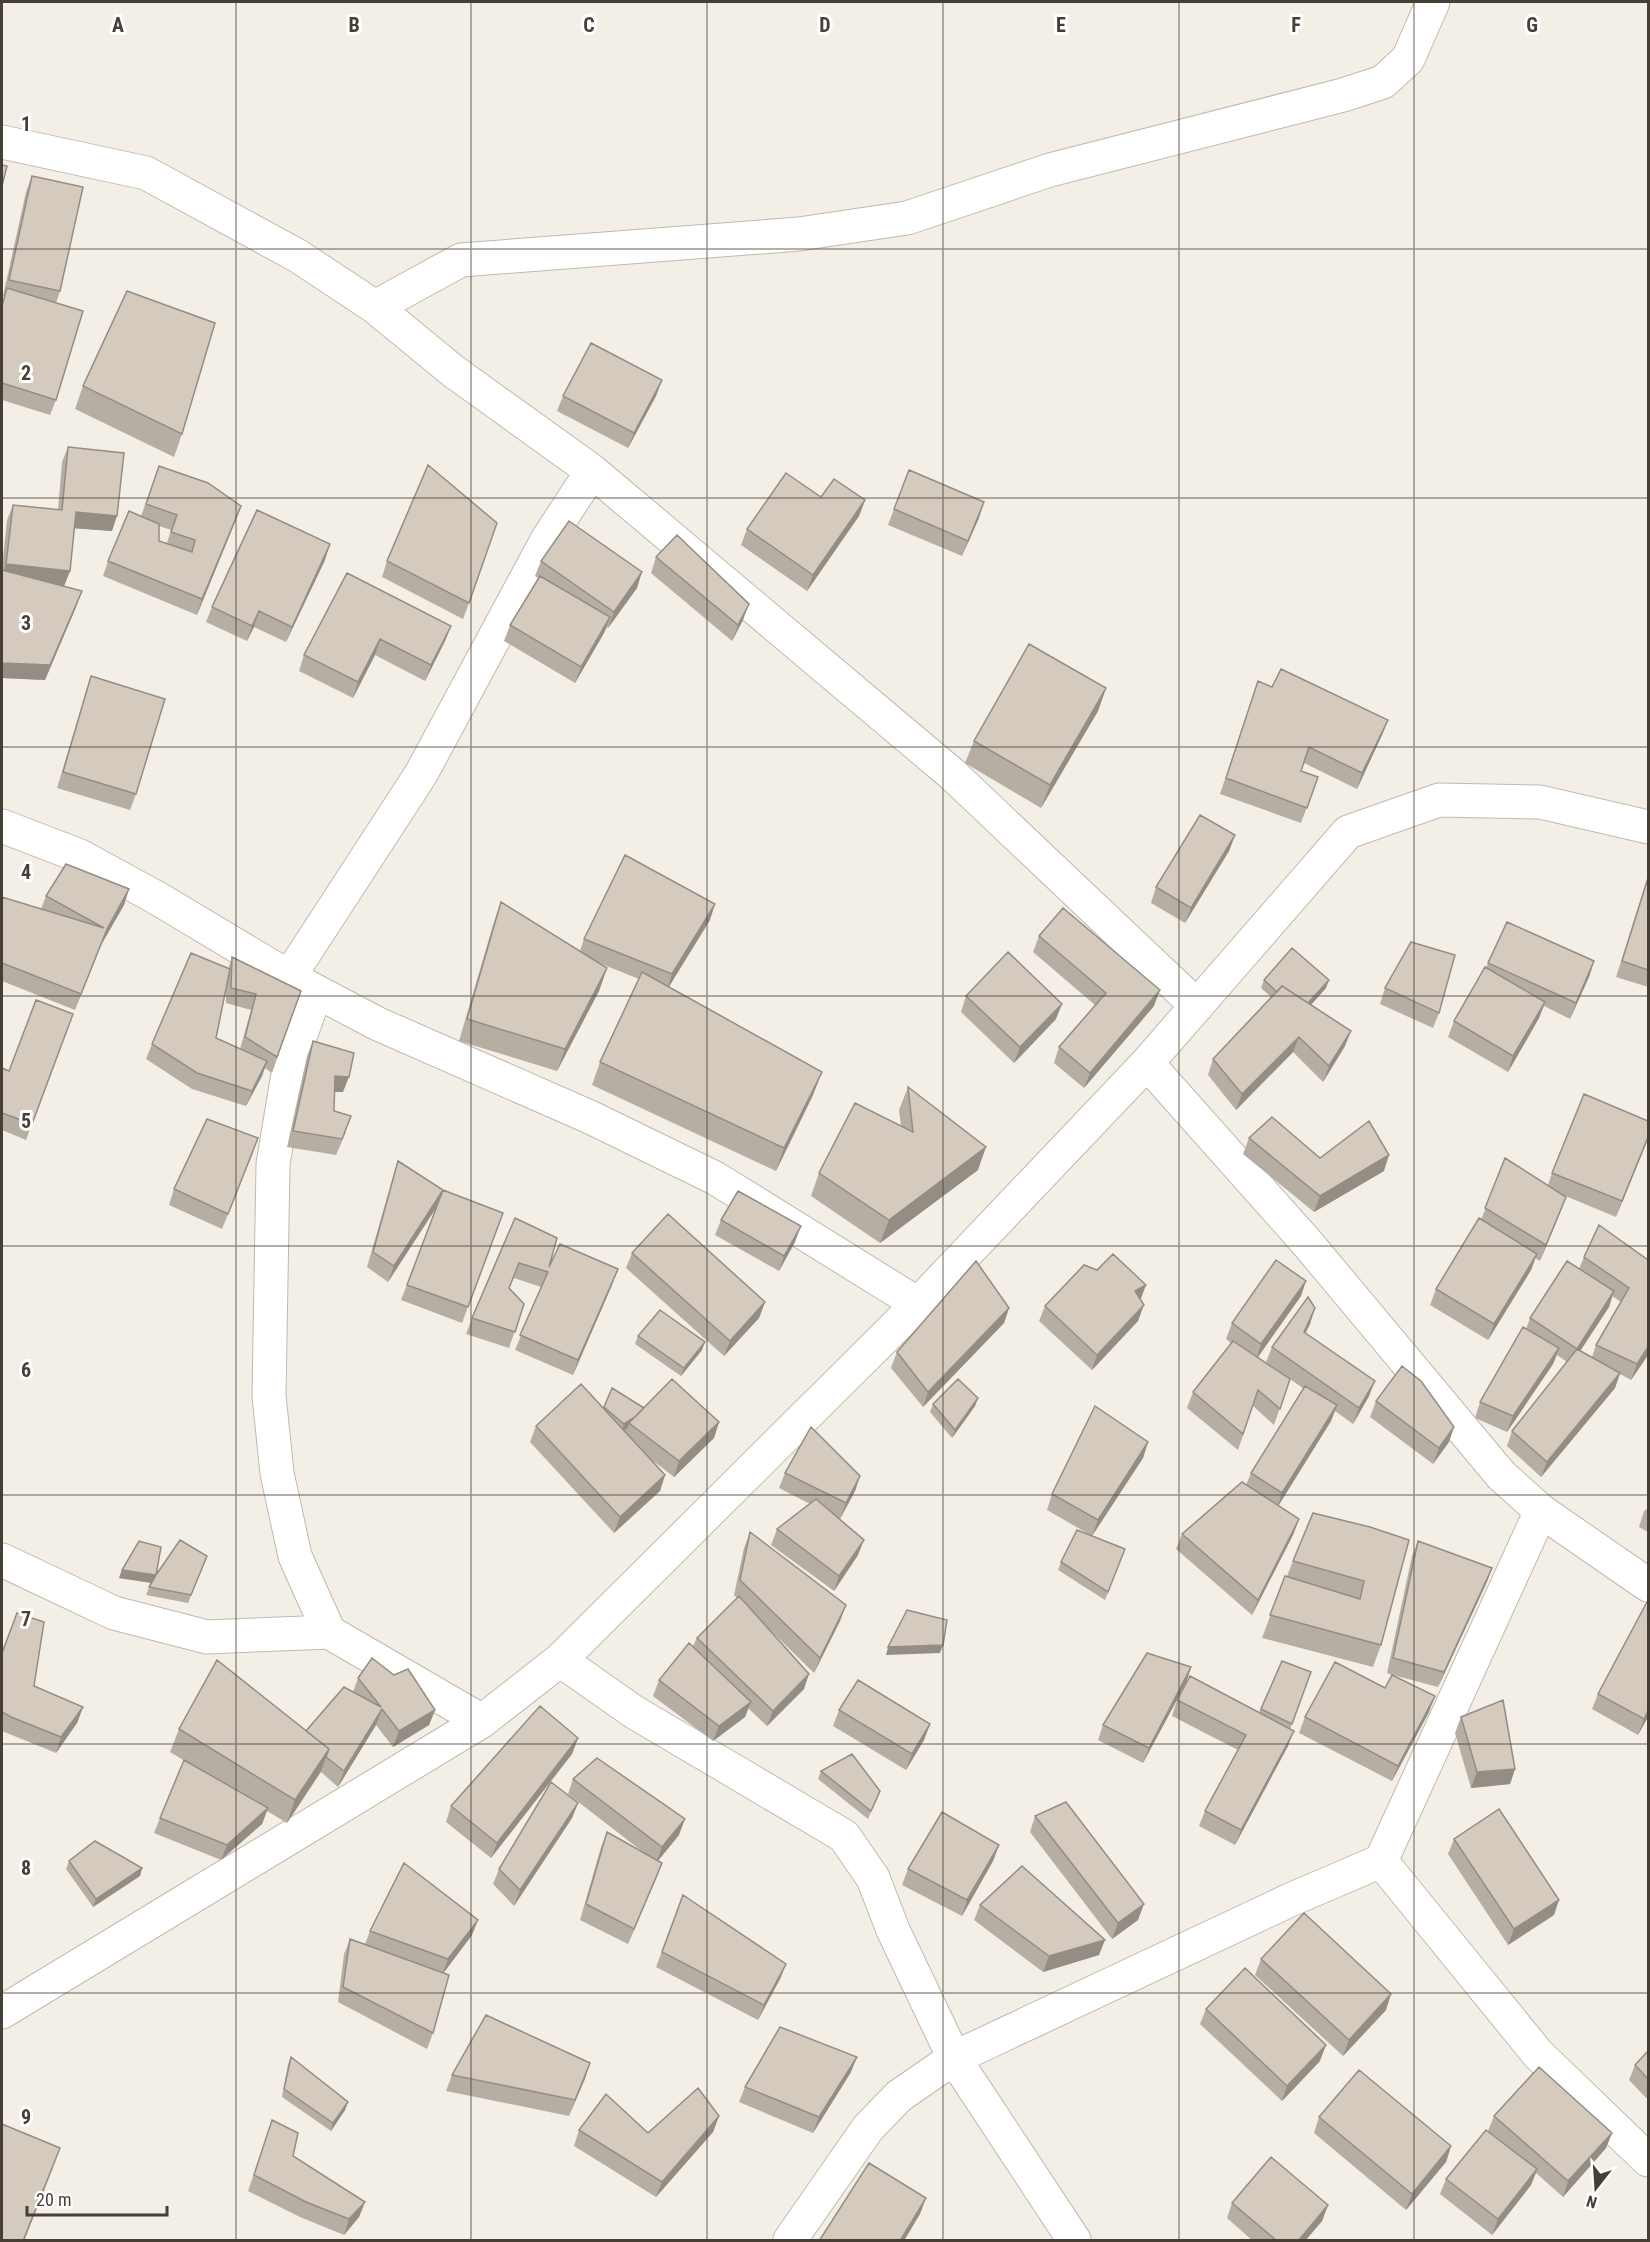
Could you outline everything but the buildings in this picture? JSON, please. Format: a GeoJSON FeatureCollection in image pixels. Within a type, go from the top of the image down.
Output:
{"type":"FeatureCollection","features":[{"type":"Feature","properties":{"kind":"street"},"geometry":{"type":"LineString","coordinates":[[375,307],[461,260],[799,234],[907,218],[1050,170],[1342,95],[1383,82],[1408,59],[1433,2]]}},
{"type":"Feature","properties":{"kind":"street"},"geometry":{"type":"LineString","coordinates":[[2,142],[146,173],[298,256],[375,307],[453,371],[592,471],[952,774],[1197,1006]]}},
{"type":"Feature","properties":{"kind":"street"},"geometry":{"type":"LineString","coordinates":[[329,1632],[295,1556],[277,1473],[269,1396],[273,1164],[302,985],[421,774],[547,540],[592,471]]}},
{"type":"Feature","properties":{"kind":"street"},"geometry":{"type":"LineString","coordinates":[[2,2012],[482,1721],[560,1660],[918,1304],[1147,1063],[1348,832],[1439,800],[1540,802],[1648,828]]}},
{"type":"Feature","properties":{"kind":"street"},"geometry":{"type":"LineString","coordinates":[[2,826],[80,856],[157,898],[302,985],[378,1024],[592,1118],[715,1178],[918,1304]]}},
{"type":"Feature","properties":{"kind":"street"},"geometry":{"type":"LineString","coordinates":[[1147,1063],[1308,1244],[1501,1475],[1541,1511],[1648,1585]]}},
{"type":"Feature","properties":{"kind":"street"},"geometry":{"type":"LineString","coordinates":[[790,2241],[868,2128],[899,2097],[954,2058],[1290,1900],[1381,1861],[1541,1511]]}},
{"type":"Feature","properties":{"kind":"street"},"geometry":{"type":"LineString","coordinates":[[2,1560],[114,1613],[207,1637],[329,1632],[482,1721]]}},
{"type":"Feature","properties":{"kind":"street"},"geometry":{"type":"LineString","coordinates":[[560,1660],[634,1712],[844,1836],[873,1878],[954,2058],[1074,2241]]}},
{"type":"Feature","properties":{"kind":"street"},"geometry":{"type":"LineString","coordinates":[[1381,1861],[1538,2054],[1648,2160]]}}]}
